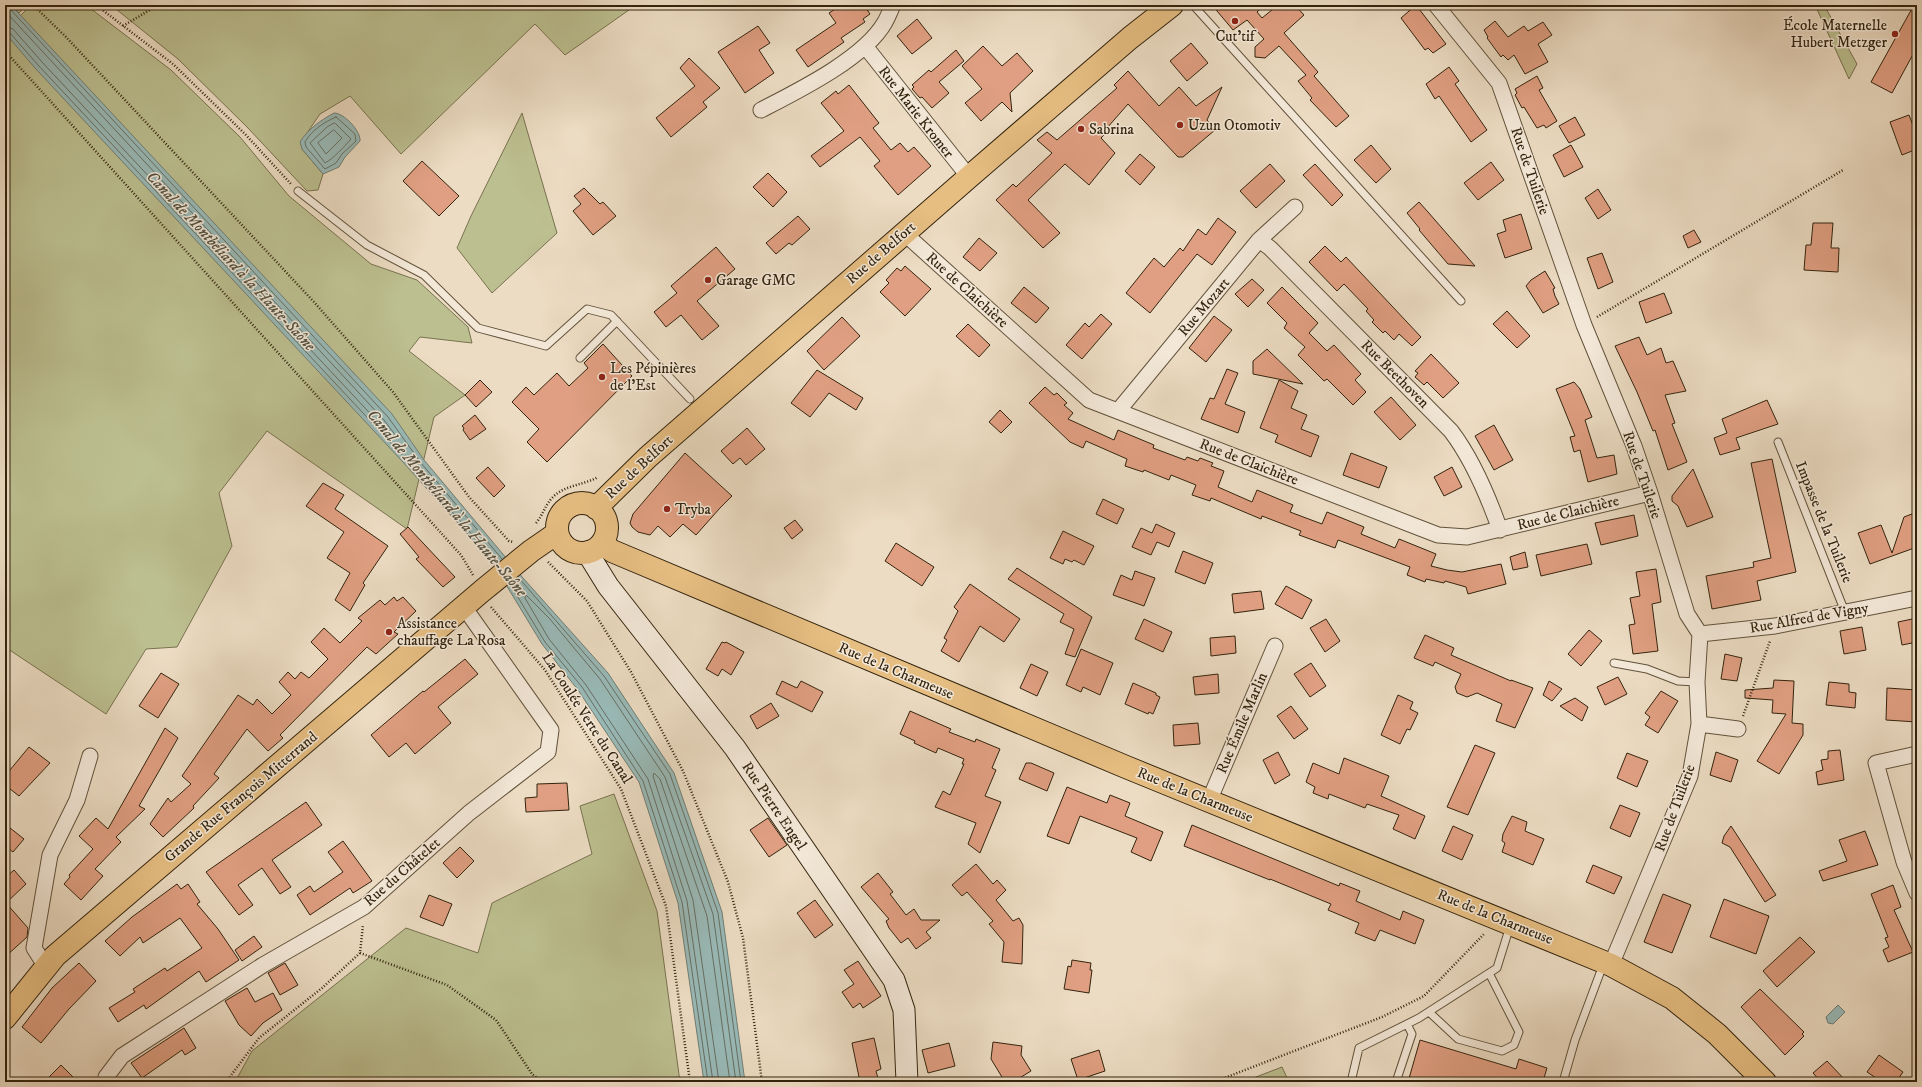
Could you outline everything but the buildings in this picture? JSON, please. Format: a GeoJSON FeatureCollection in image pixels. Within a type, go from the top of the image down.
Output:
{"type":"FeatureCollection","features":[{"type":"Feature","properties":{"kind":"main road","name":"Rue de Belfort"},"geometry":{"type":"LineString","coordinates":[[596,508],[642,461],[1130,38],[1172,5]]}},
{"type":"Feature","properties":{"kind":"main road"},"geometry":{"type":"LineString","coordinates":[[584,503],[596,508],[602,513],[607,528],[594,548],[572,551],[560,541],[557,534],[559,517],[564,510],[572,505],[584,503]]}},
{"type":"Feature","properties":{"kind":"main road"},"geometry":{"type":"LineString","coordinates":[[523,548],[557,534]]}},
{"type":"Feature","properties":{"kind":"main road","name":"Grande Rue François Mitterrand"},"geometry":{"type":"LineString","coordinates":[[5,1018],[55,956],[485,589],[523,548]]}},
{"type":"Feature","properties":{"kind":"main road","name":"Rue de la Charmeuse"},"geometry":{"type":"LineString","coordinates":[[594,548],[612,551],[1126,767],[1608,964],[1672,998],[1718,1034],[1765,1082]]}},
{"type":"Feature","properties":{"kind":"street"},"geometry":{"type":"LineString","coordinates":[[761,110],[808,86],[865,46],[885,22],[893,5]]}},
{"type":"Feature","properties":{"kind":"street","name":"Rue de Tuilerie"},"geometry":{"type":"LineString","coordinates":[[1436,5],[1499,83],[1584,324],[1634,446],[1687,614],[1700,634],[1697,682],[1699,724],[1690,776],[1608,964]]}},
{"type":"Feature","properties":{"kind":"street","name":"Rue Marie Kromer"},"geometry":{"type":"LineString","coordinates":[[865,46],[969,177]]}},
{"type":"Feature","properties":{"kind":"street","name":"Rue Mozart"},"geometry":{"type":"LineString","coordinates":[[1118,411],[1259,240],[1295,207]]}},
{"type":"Feature","properties":{"kind":"street","name":"Rue de Claichière"},"geometry":{"type":"LineString","coordinates":[[904,233],[1089,400],[1438,535],[1467,537],[1650,493]]}},
{"type":"Feature","properties":{"kind":"street","name":"Rue Beethoven"},"geometry":{"type":"LineString","coordinates":[[1259,240],[1270,248],[1451,431],[1458,440],[1488,497],[1500,530]]}},
{"type":"Feature","properties":{"kind":"street","name":"Rue Pierre Engel"},"geometry":{"type":"LineString","coordinates":[[594,548],[608,586],[734,748],[894,980],[904,1010],[907,1082]]}},
{"type":"Feature","properties":{"kind":"street","name":"Rue Alfred de Vigny"},"geometry":{"type":"LineString","coordinates":[[1700,634],[1775,626],[1917,598]]}},
{"type":"Feature","properties":{"kind":"street","name":"Rue du Châtelet"},"geometry":{"type":"LineString","coordinates":[[106,1077],[122,1056],[263,965],[364,907],[469,813],[548,752],[551,730],[464,607]]}},
{"type":"Feature","properties":{"kind":"street","name":"Rue Émile Marlin"},"geometry":{"type":"LineString","coordinates":[[1209,801],[1275,646]]}},
{"type":"Feature","properties":{"kind":"street"},"geometry":{"type":"LineString","coordinates":[[1699,724],[1738,729]]}},
{"type":"Feature","properties":{"kind":"street"},"geometry":{"type":"LineString","coordinates":[[1917,754],[1876,763],[1904,862],[1917,893]]}},
{"type":"Feature","properties":{"kind":"street"},"geometry":{"type":"LineString","coordinates":[[46,967],[34,948],[50,855],[77,800],[90,756]]}},
{"type":"Feature","properties":{"kind":"lane"},"geometry":{"type":"LineString","coordinates":[[1193,5],[1461,302]]}},
{"type":"Feature","properties":{"kind":"lane"},"geometry":{"type":"LineString","coordinates":[[298,191],[367,245],[424,275],[478,328],[546,346],[587,309],[611,315],[690,399]]}},
{"type":"Feature","properties":{"kind":"lane"},"geometry":{"type":"LineString","coordinates":[[580,358],[617,321]]}},
{"type":"Feature","properties":{"kind":"lane","name":"Impasse de la Tuilerie"},"geometry":{"type":"LineString","coordinates":[[1778,442],[1845,612]]}},
{"type":"Feature","properties":{"kind":"lane"},"geometry":{"type":"LineString","coordinates":[[1614,663],[1647,669],[1678,681],[1697,682]]}},
{"type":"Feature","properties":{"kind":"lane"},"geometry":{"type":"LineString","coordinates":[[1351,1082],[1360,1048],[1429,1012],[1497,968],[1505,922]]}},
{"type":"Feature","properties":{"kind":"lane"},"geometry":{"type":"LineString","coordinates":[[1563,1082],[1575,1040],[1608,964]]}},
{"type":"Feature","properties":{"kind":"lane"},"geometry":{"type":"LineString","coordinates":[[1429,1012],[1458,1039],[1502,1051],[1514,1045],[1519,1032],[1489,973]]}},
{"type":"Feature","properties":{"kind":"lane"},"geometry":{"type":"LineString","coordinates":[[1396,1082],[1412,1034],[1407,1024]]}},
{"type":"Feature","properties":{"kind":"path"},"geometry":{"type":"LineString","coordinates":[[33,5],[66,37],[314,302],[394,392],[469,498],[509,541],[545,560],[587,601],[631,672],[683,771],[728,882],[743,938],[762,1082]]}},
{"type":"Feature","properties":{"kind":"path"},"geometry":{"type":"LineString","coordinates":[[96,5],[173,64],[245,134],[298,191]]}},
{"type":"Feature","properties":{"kind":"path"},"geometry":{"type":"LineString","coordinates":[[123,26],[158,5]]}},
{"type":"Feature","properties":{"kind":"path","name":"La Coulée Verte du Canal"},"geometry":{"type":"LineString","coordinates":[[5,50],[461,555],[485,589],[491,607],[545,670],[621,788],[666,906],[690,1082]]}},
{"type":"Feature","properties":{"kind":"path"},"geometry":{"type":"LineString","coordinates":[[1584,324],[1843,170]]}},
{"type":"Feature","properties":{"kind":"path"},"geometry":{"type":"LineString","coordinates":[[530,528],[540,518],[546,506],[553,497],[562,490],[602,476]]}},
{"type":"Feature","properties":{"kind":"path"},"geometry":{"type":"LineString","coordinates":[[1738,729],[1775,626]]}},
{"type":"Feature","properties":{"kind":"path"},"geometry":{"type":"LineString","coordinates":[[226,1082],[259,1038],[322,988],[360,953],[364,907]]}},
{"type":"Feature","properties":{"kind":"path"},"geometry":{"type":"LineString","coordinates":[[1214,1082],[1382,1017],[1424,996],[1505,922]]}},
{"type":"Feature","properties":{"kind":"path"},"geometry":{"type":"LineString","coordinates":[[360,953],[447,985],[453,989],[496,1020],[532,1074],[542,1082]]}},
{"type":"Feature","properties":{"kind":"green space"},"geometry":{"type":"Polygon","coordinates":[[[11,5],[27,5],[19,13],[11,5]]]}},
{"type":"Feature","properties":{"kind":"green space"},"geometry":{"type":"Polygon","coordinates":[[[31,5],[86,5],[171,70],[240,137],[289,196],[371,264],[417,280],[468,327],[472,343],[420,337],[409,351],[465,395],[434,417],[407,529],[267,431],[219,493],[232,546],[177,647],[146,649],[106,714],[5,647],[5,31],[31,5]]]}},
{"type":"Feature","properties":{"kind":"green space"},"geometry":{"type":"Polygon","coordinates":[[[111,5],[636,5],[565,55],[535,24],[401,154],[350,96],[320,114],[301,142],[302,149],[323,174],[318,190],[307,191],[247,127],[178,59],[111,5]]]}},
{"type":"Feature","properties":{"kind":"green space"},"geometry":{"type":"Polygon","coordinates":[[[1815,5],[1824,5],[1857,64],[1849,79],[1815,5]]]}},
{"type":"Feature","properties":{"kind":"green space"},"geometry":{"type":"Polygon","coordinates":[[[522,113],[557,233],[492,293],[457,248],[471,216],[522,113]]]}},
{"type":"Feature","properties":{"kind":"green space"},"geometry":{"type":"Polygon","coordinates":[[[614,794],[657,911],[680,1082],[235,1082],[252,1051],[406,928],[478,953],[492,903],[592,854],[580,806],[614,794]]]}},
{"type":"Feature","properties":{"kind":"green space"},"geometry":{"type":"Polygon","coordinates":[[[1282,1067],[1289,1082],[1243,1082],[1282,1067]]]}},
{"type":"Feature","properties":{"kind":"water","name":"Canal de Montbéliard à la Haute-Saône"},"geometry":{"type":"Polygon","coordinates":[[[5,5],[11,5],[392,414],[424,460],[523,578],[608,673],[674,773],[722,912],[745,1082],[704,1082],[678,903],[639,782],[578,690],[542,644],[491,560],[402,461],[35,68],[5,33],[5,5]]]}},
{"type":"Feature","properties":{"kind":"water"},"geometry":{"type":"Polygon","coordinates":[[[334,113],[342,116],[351,123],[358,132],[360,141],[345,157],[339,167],[323,174],[302,149],[300,142],[315,125],[334,113]]]}},
{"type":"Feature","properties":{"kind":"water"},"geometry":{"type":"Polygon","coordinates":[[[1838,1005],[1845,1012],[1833,1024],[1828,1023],[1826,1017],[1838,1005]]]}},
{"type":"Feature","properties":{"kind":"place","name":"Cut'tif"},"geometry":{"type":"Point","coordinates":[1235,21]}},
{"type":"Feature","properties":{"kind":"place","name":"École Maternelle Hubert Metzger"},"geometry":{"type":"Point","coordinates":[1895,34]}},
{"type":"Feature","properties":{"kind":"place","name":"Uzun Otomotiv"},"geometry":{"type":"Point","coordinates":[1180,125]}},
{"type":"Feature","properties":{"kind":"place","name":"Sabrina"},"geometry":{"type":"Point","coordinates":[1081,129]}},
{"type":"Feature","properties":{"kind":"place","name":"Garage GMC"},"geometry":{"type":"Point","coordinates":[708,280]}},
{"type":"Feature","properties":{"kind":"place","name":"Les Pépinières de l'Est"},"geometry":{"type":"Point","coordinates":[602,377]}},
{"type":"Feature","properties":{"kind":"place","name":"Tryba"},"geometry":{"type":"Point","coordinates":[667,509]}},
{"type":"Feature","properties":{"kind":"place","name":"Assistance chauffage La Rosa"},"geometry":{"type":"Point","coordinates":[389,632]}}]}
